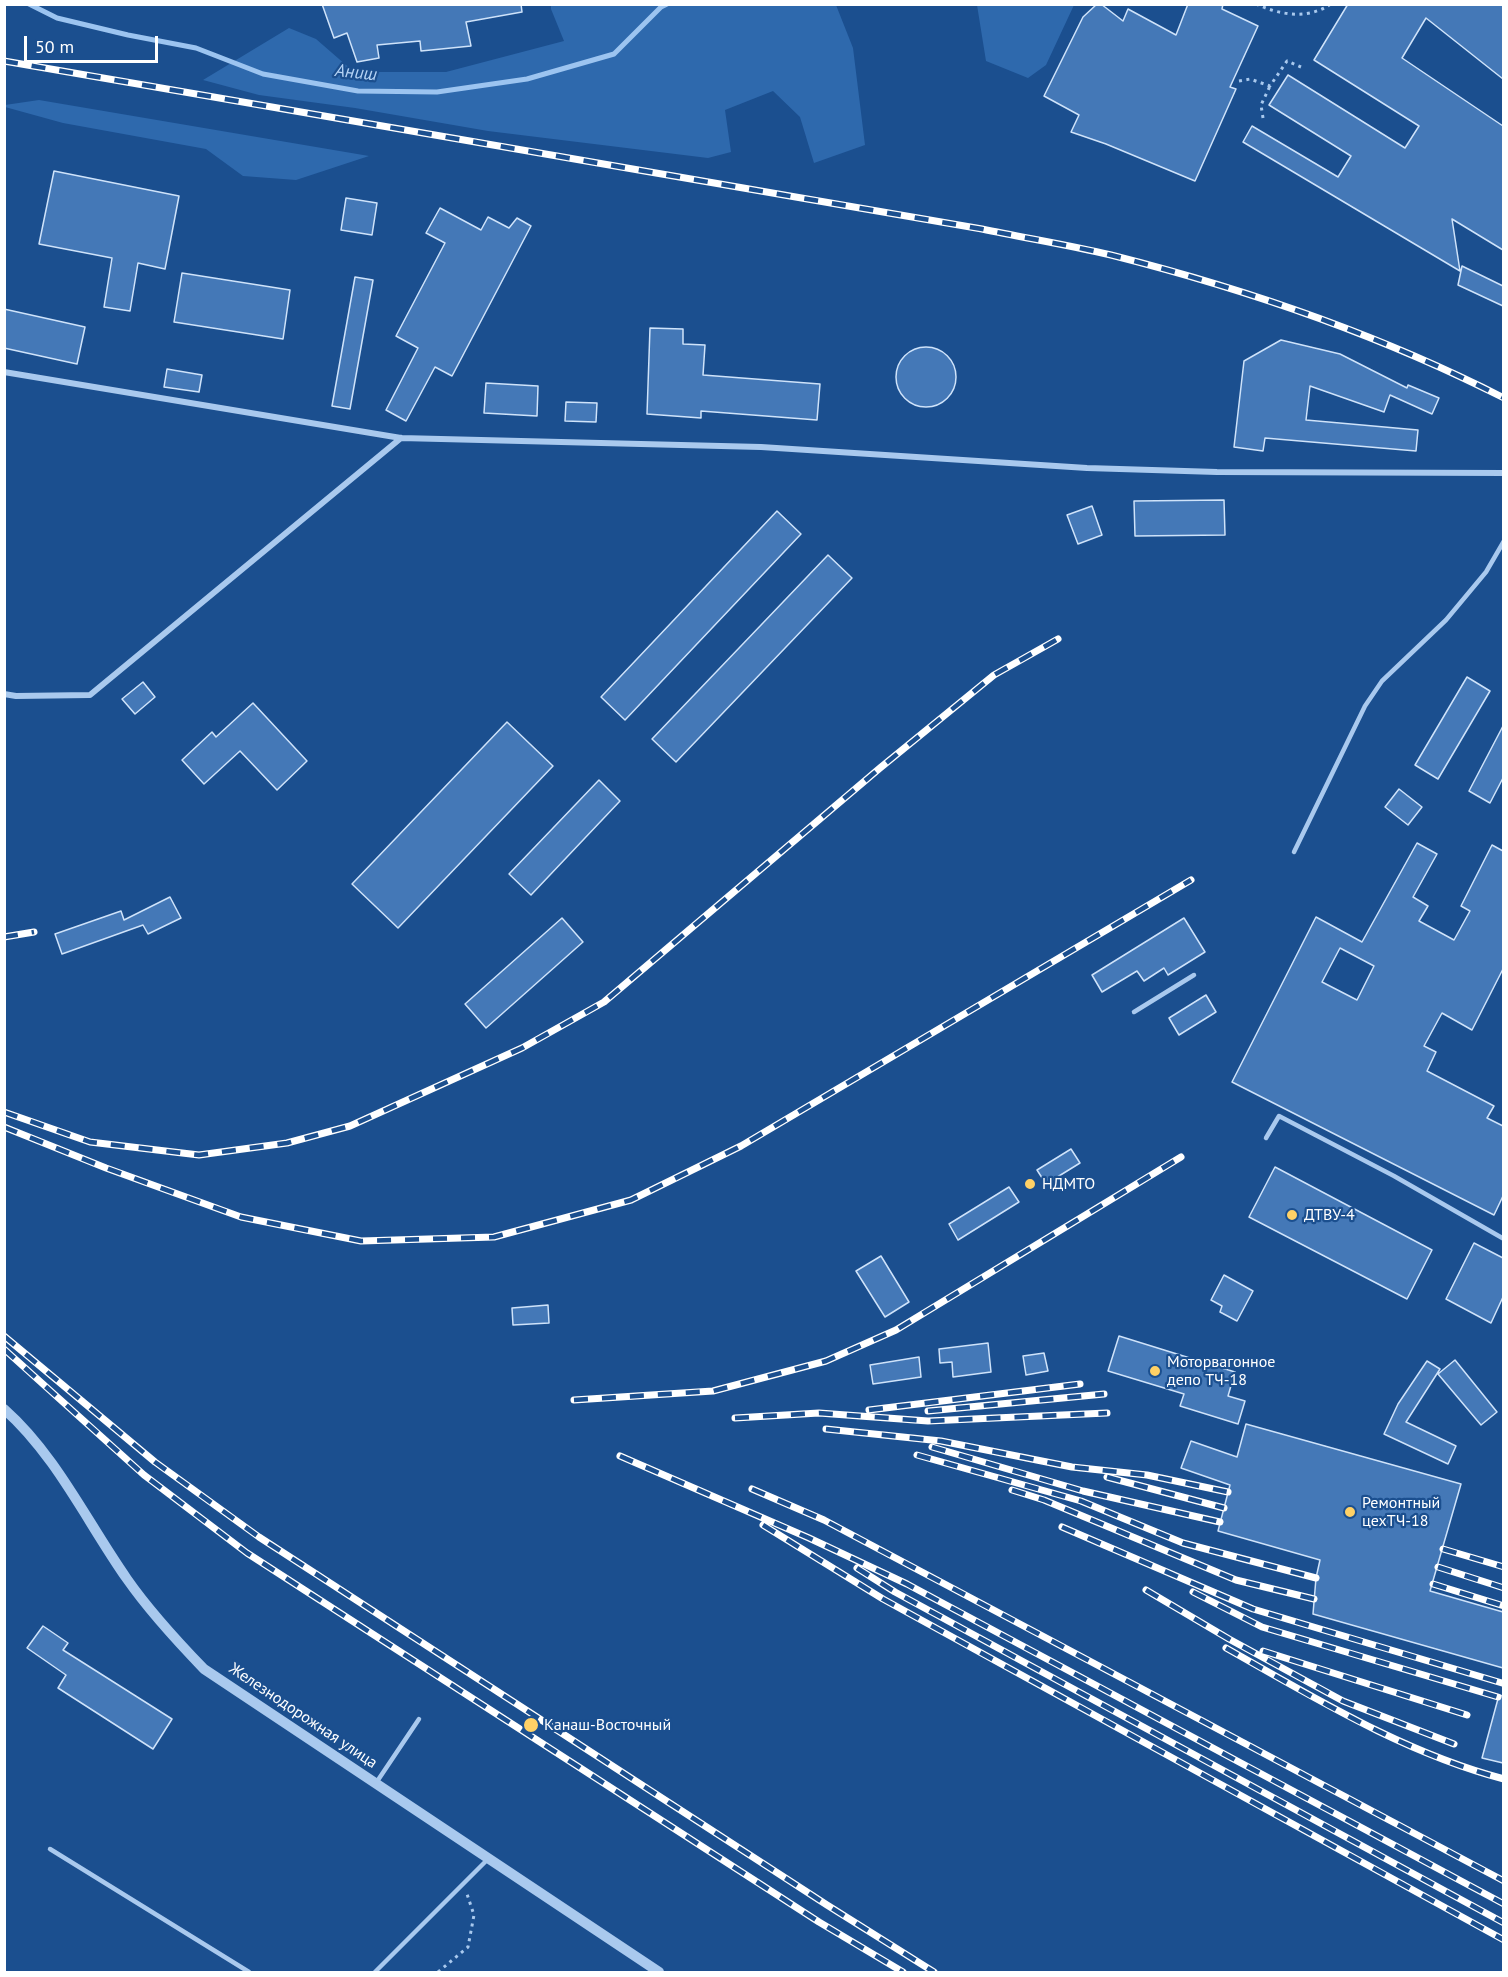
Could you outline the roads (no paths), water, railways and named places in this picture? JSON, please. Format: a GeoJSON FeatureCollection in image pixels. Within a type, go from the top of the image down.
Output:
{"type":"FeatureCollection","features":[{"type":"Feature","properties":{"kind":"street"},"geometry":{"type":"LineString","coordinates":[[4,372],[401,438],[761,447],[1087,468],[1228,472],[1503,473]]}},
{"type":"Feature","properties":{"kind":"street"},"geometry":{"type":"LineString","coordinates":[[4,694],[16,696],[90,695],[401,438]]}},
{"type":"Feature","properties":{"kind":"street","name":"Железнодорожная улица"},"geometry":{"type":"LineString","coordinates":[[4,1408],[43,1451],[127,1579],[164,1629],[204,1669],[658,1972]]}},
{"type":"Feature","properties":{"kind":"lane"},"geometry":{"type":"LineString","coordinates":[[1294,852],[1365,706],[1382,681],[1446,621],[1486,572],[1503,541]]}},
{"type":"Feature","properties":{"kind":"lane"},"geometry":{"type":"LineString","coordinates":[[1134,1012],[1194,975]]}},
{"type":"Feature","properties":{"kind":"lane"},"geometry":{"type":"LineString","coordinates":[[1266,1138],[1279,1116],[1394,1176],[1503,1239]]}},
{"type":"Feature","properties":{"kind":"lane"},"geometry":{"type":"LineString","coordinates":[[376,1783],[419,1719]]}},
{"type":"Feature","properties":{"kind":"lane"},"geometry":{"type":"LineString","coordinates":[[50,1848],[249,1972]]}},
{"type":"Feature","properties":{"kind":"lane"},"geometry":{"type":"LineString","coordinates":[[375,1972],[489,1858]]}},
{"type":"Feature","properties":{"kind":"waterway","name":"Аниш"},"geometry":{"type":"LineString","coordinates":[[29,4],[57,18],[196,48],[263,74],[358,91],[437,92],[527,79],[614,54],[661,7],[667,4]]}},
{"type":"Feature","properties":{"kind":"railway"},"geometry":{"type":"LineString","coordinates":[[4,61],[982,229],[1095,251],[1162,268],[1312,316],[1409,354],[1504,398]]}},
{"type":"Feature","properties":{"kind":"railway"},"geometry":{"type":"LineString","coordinates":[[4,1112],[90,1142],[199,1155],[287,1143],[350,1126],[522,1048],[604,1002],[880,768],[994,675],[1058,639]]}},
{"type":"Feature","properties":{"kind":"railway"},"geometry":{"type":"LineString","coordinates":[[4,1127],[106,1168],[241,1217],[361,1241],[494,1237],[631,1200],[741,1146],[1191,880]]}},
{"type":"Feature","properties":{"kind":"railway"},"geometry":{"type":"LineString","coordinates":[[4,937],[34,932]]}},
{"type":"Feature","properties":{"kind":"railway"},"geometry":{"type":"LineString","coordinates":[[574,1400],[713,1391],[826,1361],[896,1330],[1181,1157]]}},
{"type":"Feature","properties":{"kind":"railway"},"geometry":{"type":"LineString","coordinates":[[4,1336],[155,1462],[259,1537],[934,1972]]}},
{"type":"Feature","properties":{"kind":"railway"},"geometry":{"type":"LineString","coordinates":[[4,1349],[144,1475],[247,1553],[819,1922],[903,1972]]}},
{"type":"Feature","properties":{"kind":"railway"},"geometry":{"type":"LineString","coordinates":[[869,1410],[1080,1384]]}},
{"type":"Feature","properties":{"kind":"railway"},"geometry":{"type":"LineString","coordinates":[[928,1411],[1104,1394]]}},
{"type":"Feature","properties":{"kind":"railway"},"geometry":{"type":"LineString","coordinates":[[735,1418],[819,1413],[928,1421],[1107,1413]]}},
{"type":"Feature","properties":{"kind":"railway"},"geometry":{"type":"LineString","coordinates":[[826,1429],[941,1441],[1072,1467],[1147,1475],[1228,1492]]}},
{"type":"Feature","properties":{"kind":"railway"},"geometry":{"type":"LineString","coordinates":[[932,1447],[1083,1491],[1220,1522]]}},
{"type":"Feature","properties":{"kind":"railway"},"geometry":{"type":"LineString","coordinates":[[917,1455],[1081,1501],[1183,1543],[1316,1578]]}},
{"type":"Feature","properties":{"kind":"railway"},"geometry":{"type":"LineString","coordinates":[[620,1456],[809,1538],[907,1584],[1504,1904]]}},
{"type":"Feature","properties":{"kind":"railway"},"geometry":{"type":"LineString","coordinates":[[1107,1477],[1224,1508]]}},
{"type":"Feature","properties":{"kind":"railway"},"geometry":{"type":"LineString","coordinates":[[752,1489],[824,1520],[1504,1881]]}},
{"type":"Feature","properties":{"kind":"railway"},"geometry":{"type":"LineString","coordinates":[[1012,1490],[1044,1500],[1236,1580],[1314,1599]]}},
{"type":"Feature","properties":{"kind":"railway"},"geometry":{"type":"LineString","coordinates":[[763,1525],[883,1599],[1504,1940]]}},
{"type":"Feature","properties":{"kind":"railway"},"geometry":{"type":"LineString","coordinates":[[1062,1527],[1253,1609],[1502,1683]]}},
{"type":"Feature","properties":{"kind":"railway"},"geometry":{"type":"LineString","coordinates":[[1443,1549],[1504,1567]]}},
{"type":"Feature","properties":{"kind":"railway"},"geometry":{"type":"LineString","coordinates":[[1438,1567],[1504,1588]]}},
{"type":"Feature","properties":{"kind":"railway"},"geometry":{"type":"LineString","coordinates":[[857,1568],[895,1592],[1504,1923]]}},
{"type":"Feature","properties":{"kind":"railway"},"geometry":{"type":"LineString","coordinates":[[1433,1584],[1504,1606]]}},
{"type":"Feature","properties":{"kind":"railway"},"geometry":{"type":"LineString","coordinates":[[1146,1590],[1229,1639],[1343,1701],[1454,1744]]}},
{"type":"Feature","properties":{"kind":"railway"},"geometry":{"type":"LineString","coordinates":[[1193,1592],[1262,1627],[1498,1697]]}},
{"type":"Feature","properties":{"kind":"railway"},"geometry":{"type":"LineString","coordinates":[[1226,1648],[1361,1723],[1431,1755],[1504,1779]]}},
{"type":"Feature","properties":{"kind":"railway"},"geometry":{"type":"LineString","coordinates":[[1263,1651],[1467,1715]]}},
{"type":"Feature","properties":{"kind":"place","name":"НДМТО"},"geometry":{"type":"Point","coordinates":[1030,1184]}},
{"type":"Feature","properties":{"kind":"place","name":"ДТВУ-4"},"geometry":{"type":"Point","coordinates":[1292,1215]}},
{"type":"Feature","properties":{"kind":"place","name":"Моторвагонное депо ТЧ-18"},"geometry":{"type":"Point","coordinates":[1155,1371]}},
{"type":"Feature","properties":{"kind":"place","name":"Ремонтный цехТЧ-18"},"geometry":{"type":"Point","coordinates":[1350,1512]}},
{"type":"Feature","properties":{"kind":"place","name":"Канаш-Восточный"},"geometry":{"type":"Point","coordinates":[531,1725]}}]}
